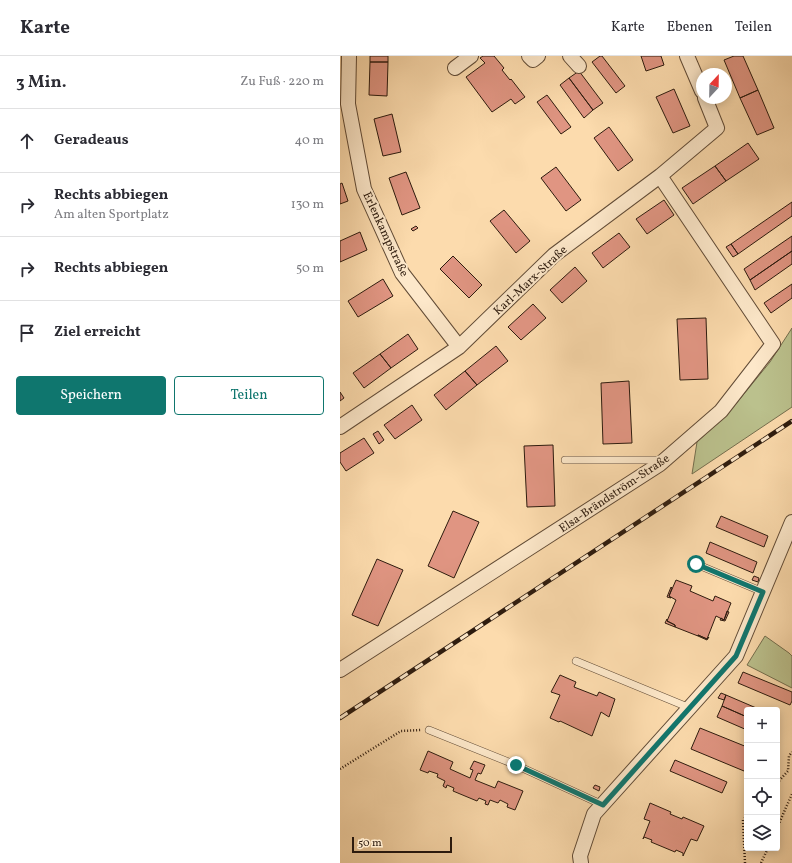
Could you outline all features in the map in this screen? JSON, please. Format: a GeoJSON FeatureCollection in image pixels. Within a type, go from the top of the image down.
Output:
{"type":"FeatureCollection","features":[{"type":"Feature","properties":{"kind":"street","name":"Erlenkampstraße"},"geometry":{"type":"LineString","coordinates":[[348,56],[348,104],[364,189],[402,273],[459,347]]}},
{"type":"Feature","properties":{"kind":"street"},"geometry":{"type":"LineString","coordinates":[[455,68],[471,56]]}},
{"type":"Feature","properties":{"kind":"street"},"geometry":{"type":"LineString","coordinates":[[529,56],[533,60],[538,56]]}},
{"type":"Feature","properties":{"kind":"street"},"geometry":{"type":"LineString","coordinates":[[687,56],[696,77]]}},
{"type":"Feature","properties":{"kind":"street","name":"Karl-Marx-Straße"},"geometry":{"type":"LineString","coordinates":[[340,427],[459,347],[554,255],[660,176],[717,128],[707,104]]}},
{"type":"Feature","properties":{"kind":"street","name":"Elsa-Brändström-Straße"},"geometry":{"type":"LineString","coordinates":[[340,670],[665,460],[721,411],[773,344],[660,176]]}},
{"type":"Feature","properties":{"kind":"street"},"geometry":{"type":"LineString","coordinates":[[581,863],[580,856],[594,814],[736,656],[792,522]]}},
{"type":"Feature","properties":{"kind":"lane"},"geometry":{"type":"LineString","coordinates":[[565,460],[665,460]]}},
{"type":"Feature","properties":{"kind":"lane"},"geometry":{"type":"LineString","coordinates":[[696,564],[763,592]]}},
{"type":"Feature","properties":{"kind":"lane"},"geometry":{"type":"LineString","coordinates":[[576,660],[690,708]]}},
{"type":"Feature","properties":{"kind":"lane"},"geometry":{"type":"LineString","coordinates":[[429,730],[516,765],[603,805]]}},
{"type":"Feature","properties":{"kind":"path"},"geometry":{"type":"LineString","coordinates":[[340,769],[401,731],[429,730]]}},
{"type":"Feature","properties":{"kind":"path"},"geometry":{"type":"LineString","coordinates":[[780,780],[788,771],[789,756],[792,752]]}},
{"type":"Feature","properties":{"kind":"path"},"geometry":{"type":"LineString","coordinates":[[780,821],[792,794]]}},
{"type":"Feature","properties":{"kind":"path"},"geometry":{"type":"LineString","coordinates":[[744,819],[744,842]]}},
{"type":"Feature","properties":{"kind":"path"},"geometry":{"type":"LineString","coordinates":[[744,851],[745,863]]}},
{"type":"Feature","properties":{"kind":"path"},"geometry":{"type":"LineString","coordinates":[[761,863],[767,851]]}},
{"type":"Feature","properties":{"kind":"green space"},"geometry":{"type":"Polygon","coordinates":[[[792,328],[792,407],[692,474],[697,442],[730,411],[770,362],[792,328]]]}},
{"type":"Feature","properties":{"kind":"green space"},"geometry":{"type":"Polygon","coordinates":[[[765,636],[792,656],[792,688],[747,665],[765,636]]]}},
{"type":"Feature","properties":{"kind":"building"},"geometry":{"type":"Polygon","coordinates":[[[370,56],[388,56],[388,62],[370,62],[370,56]]]}},
{"type":"Feature","properties":{"kind":"building"},"geometry":{"type":"Polygon","coordinates":[[[483,56],[494,56],[504,68],[502,70],[525,97],[515,104],[511,99],[492,112],[466,77],[485,63],[480,58],[483,56]]]}},
{"type":"Feature","properties":{"kind":"building"},"geometry":{"type":"Polygon","coordinates":[[[602,56],[625,86],[616,93],[592,62],[602,56]]]}},
{"type":"Feature","properties":{"kind":"building"},"geometry":{"type":"Polygon","coordinates":[[[641,56],[661,56],[664,65],[646,71],[641,56]]]}},
{"type":"Feature","properties":{"kind":"building"},"geometry":{"type":"Polygon","coordinates":[[[734,56],[743,56],[758,90],[740,98],[732,79],[732,68],[727,68],[724,60],[734,56]]]}},
{"type":"Feature","properties":{"kind":"building"},"geometry":{"type":"Polygon","coordinates":[[[370,62],[388,62],[387,96],[369,95],[370,62]]]}},
{"type":"Feature","properties":{"kind":"building"},"geometry":{"type":"Polygon","coordinates":[[[579,71],[603,103],[593,110],[569,78],[579,71]]]}},
{"type":"Feature","properties":{"kind":"building"},"geometry":{"type":"Polygon","coordinates":[[[569,78],[593,110],[584,118],[560,85],[569,78]]]}},
{"type":"Feature","properties":{"kind":"building"},"geometry":{"type":"Polygon","coordinates":[[[674,89],[690,126],[673,133],[656,97],[674,89]]]}},
{"type":"Feature","properties":{"kind":"building"},"geometry":{"type":"Polygon","coordinates":[[[758,90],[774,128],[757,135],[740,98],[758,90]]]}},
{"type":"Feature","properties":{"kind":"building"},"geometry":{"type":"Polygon","coordinates":[[[547,95],[571,127],[561,134],[537,102],[547,95]]]}},
{"type":"Feature","properties":{"kind":"building"},"geometry":{"type":"Polygon","coordinates":[[[392,114],[401,152],[383,156],[374,119],[392,114]]]}},
{"type":"Feature","properties":{"kind":"building"},"geometry":{"type":"Polygon","coordinates":[[[609,127],[633,160],[618,171],[594,138],[609,127]]]}},
{"type":"Feature","properties":{"kind":"building"},"geometry":{"type":"Polygon","coordinates":[[[748,143],[759,159],[726,181],[715,166],[748,143]]]}},
{"type":"Feature","properties":{"kind":"building"},"geometry":{"type":"Polygon","coordinates":[[[715,166],[726,181],[693,204],[682,188],[715,166]]]}},
{"type":"Feature","properties":{"kind":"building"},"geometry":{"type":"Polygon","coordinates":[[[556,167],[581,200],[566,211],[541,178],[556,167]]]}},
{"type":"Feature","properties":{"kind":"building"},"geometry":{"type":"Polygon","coordinates":[[[406,172],[420,208],[402,215],[389,178],[406,172]]]}},
{"type":"Feature","properties":{"kind":"building"},"geometry":{"type":"Polygon","coordinates":[[[342,183],[348,201],[340,204],[340,184],[342,183]]]}},
{"type":"Feature","properties":{"kind":"building"},"geometry":{"type":"Polygon","coordinates":[[[664,200],[674,215],[647,234],[636,219],[664,200]]]}},
{"type":"Feature","properties":{"kind":"building"},"geometry":{"type":"Polygon","coordinates":[[[792,202],[792,216],[738,254],[731,244],[792,202]]]}},
{"type":"Feature","properties":{"kind":"building"},"geometry":{"type":"Polygon","coordinates":[[[504,210],[530,241],[516,253],[490,221],[504,210]]]}},
{"type":"Feature","properties":{"kind":"building"},"geometry":{"type":"Polygon","coordinates":[[[416,226],[418,228],[413,231],[411,229],[416,226]]]}},
{"type":"Feature","properties":{"kind":"building"},"geometry":{"type":"Polygon","coordinates":[[[360,232],[367,250],[340,262],[340,241],[360,232]]]}},
{"type":"Feature","properties":{"kind":"building"},"geometry":{"type":"Polygon","coordinates":[[[619,233],[630,247],[603,268],[592,253],[619,233]]]}},
{"type":"Feature","properties":{"kind":"building"},"geometry":{"type":"Polygon","coordinates":[[[792,236],[792,251],[750,280],[744,269],[792,236]]]}},
{"type":"Feature","properties":{"kind":"building"},"geometry":{"type":"Polygon","coordinates":[[[731,244],[738,254],[733,257],[726,247],[731,244]]]}},
{"type":"Feature","properties":{"kind":"building"},"geometry":{"type":"Polygon","coordinates":[[[792,251],[792,264],[755,290],[750,280],[792,251]]]}},
{"type":"Feature","properties":{"kind":"building"},"geometry":{"type":"Polygon","coordinates":[[[453,256],[482,285],[469,298],[440,269],[453,256]]]}},
{"type":"Feature","properties":{"kind":"building"},"geometry":{"type":"Polygon","coordinates":[[[575,267],[587,281],[562,303],[550,290],[575,267]]]}},
{"type":"Feature","properties":{"kind":"building"},"geometry":{"type":"Polygon","coordinates":[[[383,279],[393,296],[358,317],[348,301],[383,279]]]}},
{"type":"Feature","properties":{"kind":"building"},"geometry":{"type":"Polygon","coordinates":[[[792,284],[792,298],[771,313],[764,303],[792,284]]]}},
{"type":"Feature","properties":{"kind":"building"},"geometry":{"type":"Polygon","coordinates":[[[533,304],[546,318],[521,340],[508,327],[533,304]]]}},
{"type":"Feature","properties":{"kind":"building"},"geometry":{"type":"Polygon","coordinates":[[[706,318],[708,379],[680,380],[677,319],[706,318]]]}},
{"type":"Feature","properties":{"kind":"building"},"geometry":{"type":"Polygon","coordinates":[[[408,334],[418,349],[391,368],[380,354],[408,334]]]}},
{"type":"Feature","properties":{"kind":"building"},"geometry":{"type":"Polygon","coordinates":[[[496,346],[508,361],[477,385],[465,371],[496,346]]]}},
{"type":"Feature","properties":{"kind":"building"},"geometry":{"type":"Polygon","coordinates":[[[380,354],[391,368],[364,388],[353,373],[380,354]]]}},
{"type":"Feature","properties":{"kind":"building"},"geometry":{"type":"Polygon","coordinates":[[[465,371],[477,385],[446,410],[434,395],[465,371]]]}},
{"type":"Feature","properties":{"kind":"building"},"geometry":{"type":"Polygon","coordinates":[[[629,381],[632,443],[603,444],[601,383],[629,381]]]}},
{"type":"Feature","properties":{"kind":"building"},"geometry":{"type":"Polygon","coordinates":[[[340,392],[344,398],[340,401],[340,392]]]}},
{"type":"Feature","properties":{"kind":"building"},"geometry":{"type":"Polygon","coordinates":[[[412,405],[422,420],[395,439],[384,425],[412,405]]]}},
{"type":"Feature","properties":{"kind":"building"},"geometry":{"type":"Polygon","coordinates":[[[378,431],[384,440],[379,444],[373,434],[378,431]]]}},
{"type":"Feature","properties":{"kind":"building"},"geometry":{"type":"Polygon","coordinates":[[[364,438],[374,453],[346,471],[340,462],[340,453],[364,438]]]}},
{"type":"Feature","properties":{"kind":"building"},"geometry":{"type":"Polygon","coordinates":[[[553,445],[555,506],[527,507],[524,446],[553,445]]]}},
{"type":"Feature","properties":{"kind":"building"},"geometry":{"type":"Polygon","coordinates":[[[453,511],[479,522],[454,578],[428,566],[453,511]]]}},
{"type":"Feature","properties":{"kind":"building"},"geometry":{"type":"Polygon","coordinates":[[[721,516],[768,536],[764,547],[716,527],[721,516]]]}},
{"type":"Feature","properties":{"kind":"building"},"geometry":{"type":"Polygon","coordinates":[[[710,542],[757,562],[753,573],[706,553],[710,542]]]}},
{"type":"Feature","properties":{"kind":"building"},"geometry":{"type":"Polygon","coordinates":[[[377,559],[403,570],[378,626],[352,615],[377,559]]]}},
{"type":"Feature","properties":{"kind":"building"},"geometry":{"type":"Polygon","coordinates":[[[754,576],[759,578],[758,582],[752,580],[754,576]]]}},
{"type":"Feature","properties":{"kind":"building"},"geometry":{"type":"Polygon","coordinates":[[[676,580],[692,586],[690,591],[713,601],[715,596],[731,603],[724,620],[716,616],[707,639],[675,627],[675,625],[667,621],[676,600],[669,596],[676,580]]]}},
{"type":"Feature","properties":{"kind":"building"},"geometry":{"type":"Polygon","coordinates":[[[671,587],[669,596],[671,598],[667,597],[671,587]]]}},
{"type":"Feature","properties":{"kind":"building"},"geometry":{"type":"Polygon","coordinates":[[[727,611],[729,612],[725,621],[720,620],[721,618],[724,620],[727,611]]]}},
{"type":"Feature","properties":{"kind":"building"},"geometry":{"type":"Polygon","coordinates":[[[667,619],[667,621],[675,625],[675,627],[665,623],[667,619]]]}},
{"type":"Feature","properties":{"kind":"building"},"geometry":{"type":"Polygon","coordinates":[[[743,672],[792,692],[792,701],[790,705],[738,683],[743,672]]]}},
{"type":"Feature","properties":{"kind":"building"},"geometry":{"type":"Polygon","coordinates":[[[560,675],[576,682],[574,687],[597,696],[599,692],[615,699],[609,717],[601,712],[592,736],[550,718],[560,695],[551,692],[560,675]]]}},
{"type":"Feature","properties":{"kind":"building"},"geometry":{"type":"Polygon","coordinates":[[[721,693],[726,695],[724,700],[718,698],[721,693]]]}},
{"type":"Feature","properties":{"kind":"building"},"geometry":{"type":"Polygon","coordinates":[[[726,695],[754,707],[744,707],[744,716],[722,706],[726,695]]]}},
{"type":"Feature","properties":{"kind":"building"},"geometry":{"type":"Polygon","coordinates":[[[722,706],[744,716],[744,729],[717,717],[722,706]]]}},
{"type":"Feature","properties":{"kind":"building"},"geometry":{"type":"Polygon","coordinates":[[[700,728],[744,746],[744,771],[691,749],[700,728]]]}},
{"type":"Feature","properties":{"kind":"building"},"geometry":{"type":"Polygon","coordinates":[[[428,751],[453,762],[450,769],[470,778],[473,770],[470,769],[474,761],[485,765],[481,774],[478,773],[475,780],[495,788],[498,781],[523,791],[515,810],[507,807],[508,804],[500,800],[498,803],[490,800],[488,805],[485,804],[486,801],[479,798],[477,801],[453,791],[454,788],[447,785],[446,788],[443,786],[445,781],[437,777],[438,774],[420,770],[428,751]]]}},
{"type":"Feature","properties":{"kind":"building"},"geometry":{"type":"Polygon","coordinates":[[[675,760],[727,782],[722,793],[670,771],[675,760]]]}},
{"type":"Feature","properties":{"kind":"building"},"geometry":{"type":"Polygon","coordinates":[[[595,785],[600,787],[599,791],[593,788],[595,785]]]}},
{"type":"Feature","properties":{"kind":"building"},"geometry":{"type":"Polygon","coordinates":[[[650,803],[671,812],[670,814],[682,819],[683,817],[704,826],[697,841],[691,839],[683,856],[683,853],[676,850],[675,852],[651,842],[652,840],[644,837],[643,839],[650,821],[644,819],[650,803]]]}},
{"type":"Feature","properties":{"kind":"railway"},"geometry":{"type":"LineString","coordinates":[[340,718],[792,421]]}},
{"type":"Feature","properties":{"kind":"route"},"geometry":{"type":"LineString","coordinates":[[516,765],[603,805],[736,656],[763,592],[696,564]]}}]}
